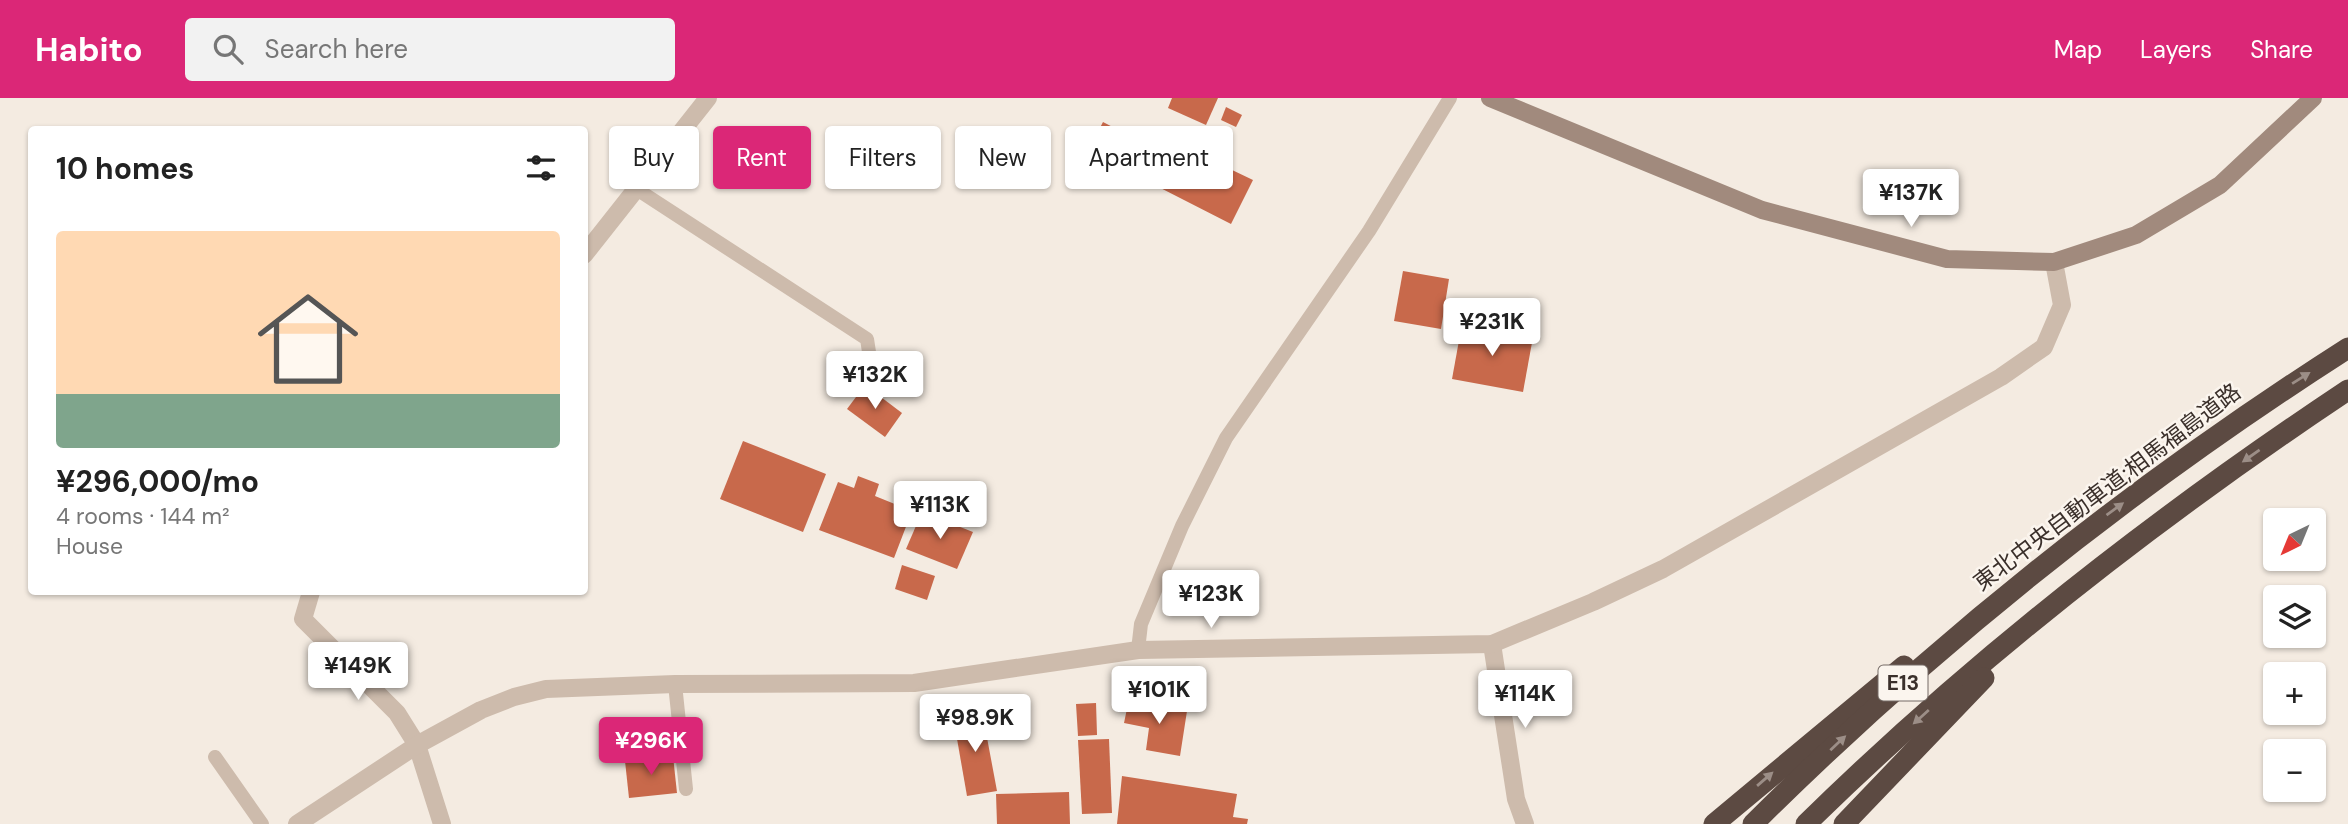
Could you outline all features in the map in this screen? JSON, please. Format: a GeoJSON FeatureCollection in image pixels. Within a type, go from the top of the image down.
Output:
{"type":"FeatureCollection","features":[{"type":"Feature","properties":{"kind":"highway","name":"東北中央自動車道;相馬福島道路"},"geometry":{"type":"LineString","coordinates":[[1753,824],[1900,686],[2060,549],[2255,408],[2348,348]]}},
{"type":"Feature","properties":{"kind":"highway","name":"E13"},"geometry":{"type":"LineString","coordinates":[[1806,824],[2015,634],[2104,563],[2276,438],[2348,390]]}},
{"type":"Feature","properties":{"kind":"highway"},"geometry":{"type":"LineString","coordinates":[[1714,824],[1877,686],[2060,549]]}},
{"type":"Feature","properties":{"kind":"highway"},"geometry":{"type":"LineString","coordinates":[[1844,824],[1997,664],[2104,563]]}},
{"type":"Feature","properties":{"kind":"street"},"geometry":{"type":"LineString","coordinates":[[588,250],[708,98]]}},
{"type":"Feature","properties":{"kind":"street"},"geometry":{"type":"LineString","coordinates":[[1490,98],[1762,210],[1947,259],[2054,262],[2136,235],[2220,185],[2313,98]]}},
{"type":"Feature","properties":{"kind":"street"},"geometry":{"type":"LineString","coordinates":[[297,824],[417,745],[514,696],[546,689],[675,684],[914,683],[1138,650],[1492,644],[1593,602],[1663,569],[2001,377],[2044,347],[2062,305],[2054,262]]}},
{"type":"Feature","properties":{"kind":"street"},"geometry":{"type":"LineString","coordinates":[[310,595],[303,619],[397,713],[417,745],[442,824]]}},
{"type":"Feature","properties":{"kind":"street"},"geometry":{"type":"LineString","coordinates":[[1492,644],[1516,799],[1525,824]]}},
{"type":"Feature","properties":{"kind":"lane"},"geometry":{"type":"LineString","coordinates":[[1138,650],[1141,624],[1182,526],[1226,438],[1369,231],[1450,98]]}},
{"type":"Feature","properties":{"kind":"lane"},"geometry":{"type":"LineString","coordinates":[[638,190],[867,339],[872,365]]}},
{"type":"Feature","properties":{"kind":"lane"},"geometry":{"type":"LineString","coordinates":[[675,684],[686,789]]}},
{"type":"Feature","properties":{"kind":"lane"},"geometry":{"type":"LineString","coordinates":[[215,757],[262,824]]}},
{"type":"Feature","properties":{"kind":"building"},"geometry":{"type":"Polygon","coordinates":[[[1172,98],[1218,98],[1206,125],[1168,108],[1172,98]]]}},
{"type":"Feature","properties":{"kind":"building"},"geometry":{"type":"Polygon","coordinates":[[[1226,107],[1242,115],[1236,127],[1221,120],[1226,107]]]}},
{"type":"Feature","properties":{"kind":"building"},"geometry":{"type":"Polygon","coordinates":[[[1233,170],[1253,180],[1231,224],[1162,189],[1233,189],[1233,170]]]}},
{"type":"Feature","properties":{"kind":"building"},"geometry":{"type":"Polygon","coordinates":[[[1403,271],[1449,279],[1441,329],[1394,321],[1403,271]]]}},
{"type":"Feature","properties":{"kind":"building"},"geometry":{"type":"Polygon","coordinates":[[[1462,324],[1533,337],[1523,392],[1452,379],[1462,324]]]}},
{"type":"Feature","properties":{"kind":"building"},"geometry":{"type":"Polygon","coordinates":[[[865,385],[902,413],[885,437],[847,409],[865,385]]]}},
{"type":"Feature","properties":{"kind":"building"},"geometry":{"type":"Polygon","coordinates":[[[743,441],[826,474],[803,532],[720,499],[743,441]]]}},
{"type":"Feature","properties":{"kind":"building"},"geometry":{"type":"Polygon","coordinates":[[[858,476],[879,484],[875,496],[912,511],[894,558],[819,530],[838,482],[854,488],[858,476]]]}},
{"type":"Feature","properties":{"kind":"building"},"geometry":{"type":"Polygon","coordinates":[[[922,512],[973,532],[957,569],[906,549],[922,512]]]}},
{"type":"Feature","properties":{"kind":"building"},"geometry":{"type":"Polygon","coordinates":[[[902,565],[935,576],[927,600],[895,589],[902,565]]]}},
{"type":"Feature","properties":{"kind":"building"},"geometry":{"type":"Polygon","coordinates":[[[1129,699],[1187,711],[1180,756],[1146,750],[1149,728],[1124,723],[1129,699]]]}},
{"type":"Feature","properties":{"kind":"building"},"geometry":{"type":"Polygon","coordinates":[[[1096,703],[1097,735],[1078,736],[1076,704],[1096,703]]]}},
{"type":"Feature","properties":{"kind":"building"},"geometry":{"type":"Polygon","coordinates":[[[982,711],[997,791],[967,796],[953,716],[982,711]]]}},
{"type":"Feature","properties":{"kind":"building"},"geometry":{"type":"Polygon","coordinates":[[[1109,739],[1112,813],[1082,814],[1078,740],[1109,739]]]}},
{"type":"Feature","properties":{"kind":"building"},"geometry":{"type":"Polygon","coordinates":[[[673,756],[677,793],[629,798],[625,761],[673,756]]]}},
{"type":"Feature","properties":{"kind":"building"},"geometry":{"type":"Polygon","coordinates":[[[1122,776],[1237,794],[1233,817],[1248,819],[1247,824],[1117,824],[1122,776]]]}},
{"type":"Feature","properties":{"kind":"building"},"geometry":{"type":"Polygon","coordinates":[[[1069,792],[1070,824],[997,824],[996,794],[1069,792]]]}}]}
